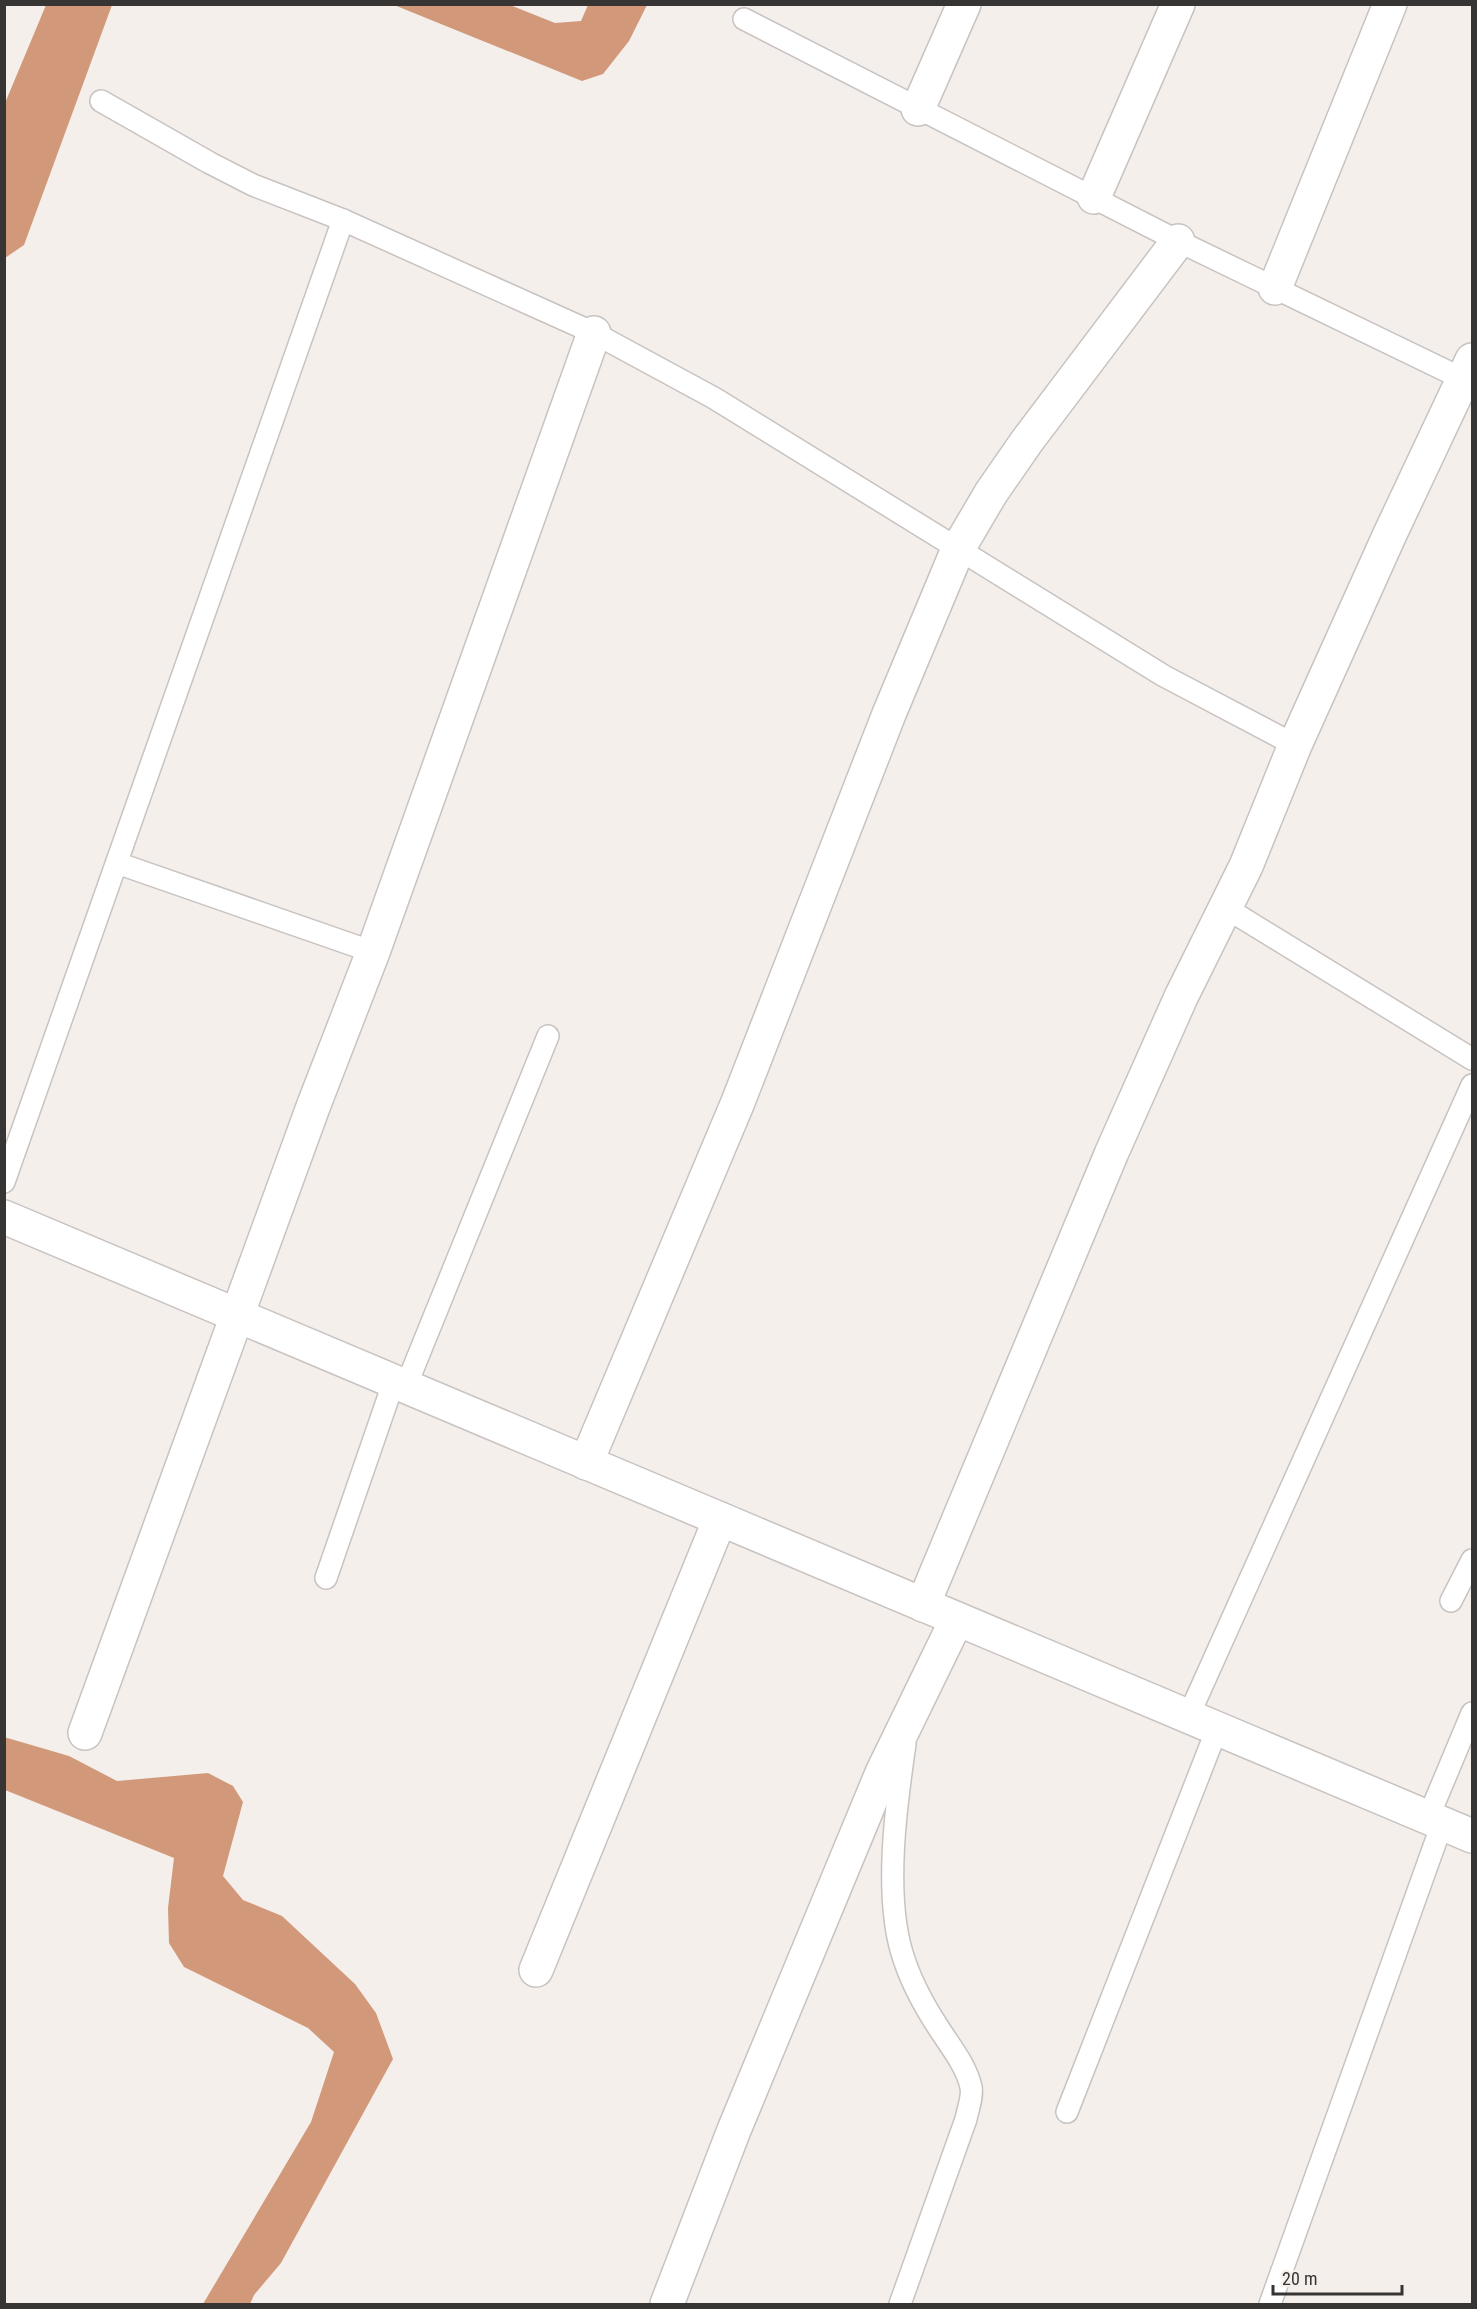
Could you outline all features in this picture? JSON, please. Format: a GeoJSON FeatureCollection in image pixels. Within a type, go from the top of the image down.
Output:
{"type":"FeatureCollection","features":[{"type":"Feature","properties":{"kind":"street"},"geometry":{"type":"LineString","coordinates":[[918,109],[964,4]]}},
{"type":"Feature","properties":{"kind":"street"},"geometry":{"type":"LineString","coordinates":[[1094,197],[1178,4]]}},
{"type":"Feature","properties":{"kind":"street"},"geometry":{"type":"LineString","coordinates":[[1275,288],[1390,4]]}},
{"type":"Feature","properties":{"kind":"street"},"geometry":{"type":"LineString","coordinates":[[586,1463],[738,1102],[885,724],[958,549],[991,493],[1027,441],[1178,241]]}},
{"type":"Feature","properties":{"kind":"street"},"geometry":{"type":"LineString","coordinates":[[85,1733],[313,1107],[373,952],[594,333]]}},
{"type":"Feature","properties":{"kind":"street"},"geometry":{"type":"LineString","coordinates":[[923,1605],[1112,1152],[1181,997],[1246,866],[1295,745],[1390,534],[1468,369]]}},
{"type":"Feature","properties":{"kind":"street"},"geometry":{"type":"LineString","coordinates":[[4,1217],[1473,1836]]}},
{"type":"Feature","properties":{"kind":"street"},"geometry":{"type":"LineString","coordinates":[[536,1970],[720,1519]]}},
{"type":"Feature","properties":{"kind":"street"},"geometry":{"type":"LineString","coordinates":[[667,2304],[807,1950],[882,1773],[957,1619]]}},
{"type":"Feature","properties":{"kind":"lane"},"geometry":{"type":"LineString","coordinates":[[744,19],[1178,241],[1275,288],[1468,369]]}},
{"type":"Feature","properties":{"kind":"lane"},"geometry":{"type":"LineString","coordinates":[[101,101],[210,163],[253,184],[343,220],[594,333],[714,398],[1164,676],[1295,745]]}},
{"type":"Feature","properties":{"kind":"lane"},"geometry":{"type":"LineString","coordinates":[[4,1182],[343,220]]}},
{"type":"Feature","properties":{"kind":"lane"},"geometry":{"type":"LineString","coordinates":[[117,863],[373,952]]}},
{"type":"Feature","properties":{"kind":"lane"},"geometry":{"type":"LineString","coordinates":[[1226,908],[1473,1059]]}},
{"type":"Feature","properties":{"kind":"lane"},"geometry":{"type":"LineString","coordinates":[[326,1578],[400,1384],[548,1036]]}},
{"type":"Feature","properties":{"kind":"lane"},"geometry":{"type":"LineString","coordinates":[[1067,2112],[1202,1723],[1473,1085]]}},
{"type":"Feature","properties":{"kind":"lane"},"geometry":{"type":"LineString","coordinates":[[1451,1601],[1473,1560]]}},
{"type":"Feature","properties":{"kind":"lane"},"geometry":{"type":"LineString","coordinates":[[1270,2304],[1473,1713]]}},
{"type":"Feature","properties":{"kind":"lane"},"geometry":{"type":"LineString","coordinates":[[900,2304],[966,2119],[972,2088],[957,2053],[917,1993],[902,1953],[896,1921],[894,1856],[897,1803],[908,1719]]}},
{"type":"Feature","properties":{"kind":"shaded area"},"geometry":{"type":"Polygon","coordinates":[[[46,5],[112,5],[24,245],[5,258],[5,103],[46,5]]]}},
{"type":"Feature","properties":{"kind":"shaded area"},"geometry":{"type":"Polygon","coordinates":[[[394,5],[510,5],[555,23],[581,21],[588,5],[647,5],[629,41],[603,74],[582,81],[394,5]]]}},
{"type":"Feature","properties":{"kind":"shaded area"},"geometry":{"type":"Polygon","coordinates":[[[4,1737],[69,1756],[117,1781],[208,1773],[233,1786],[243,1802],[223,1876],[243,1900],[282,1916],[355,1984],[376,2013],[393,2059],[281,2263],[254,2295],[250,2304],[203,2304],[311,2122],[334,2052],[308,2028],[184,1967],[169,1943],[168,1908],[174,1858],[5,1790],[4,1737]]]}}]}
